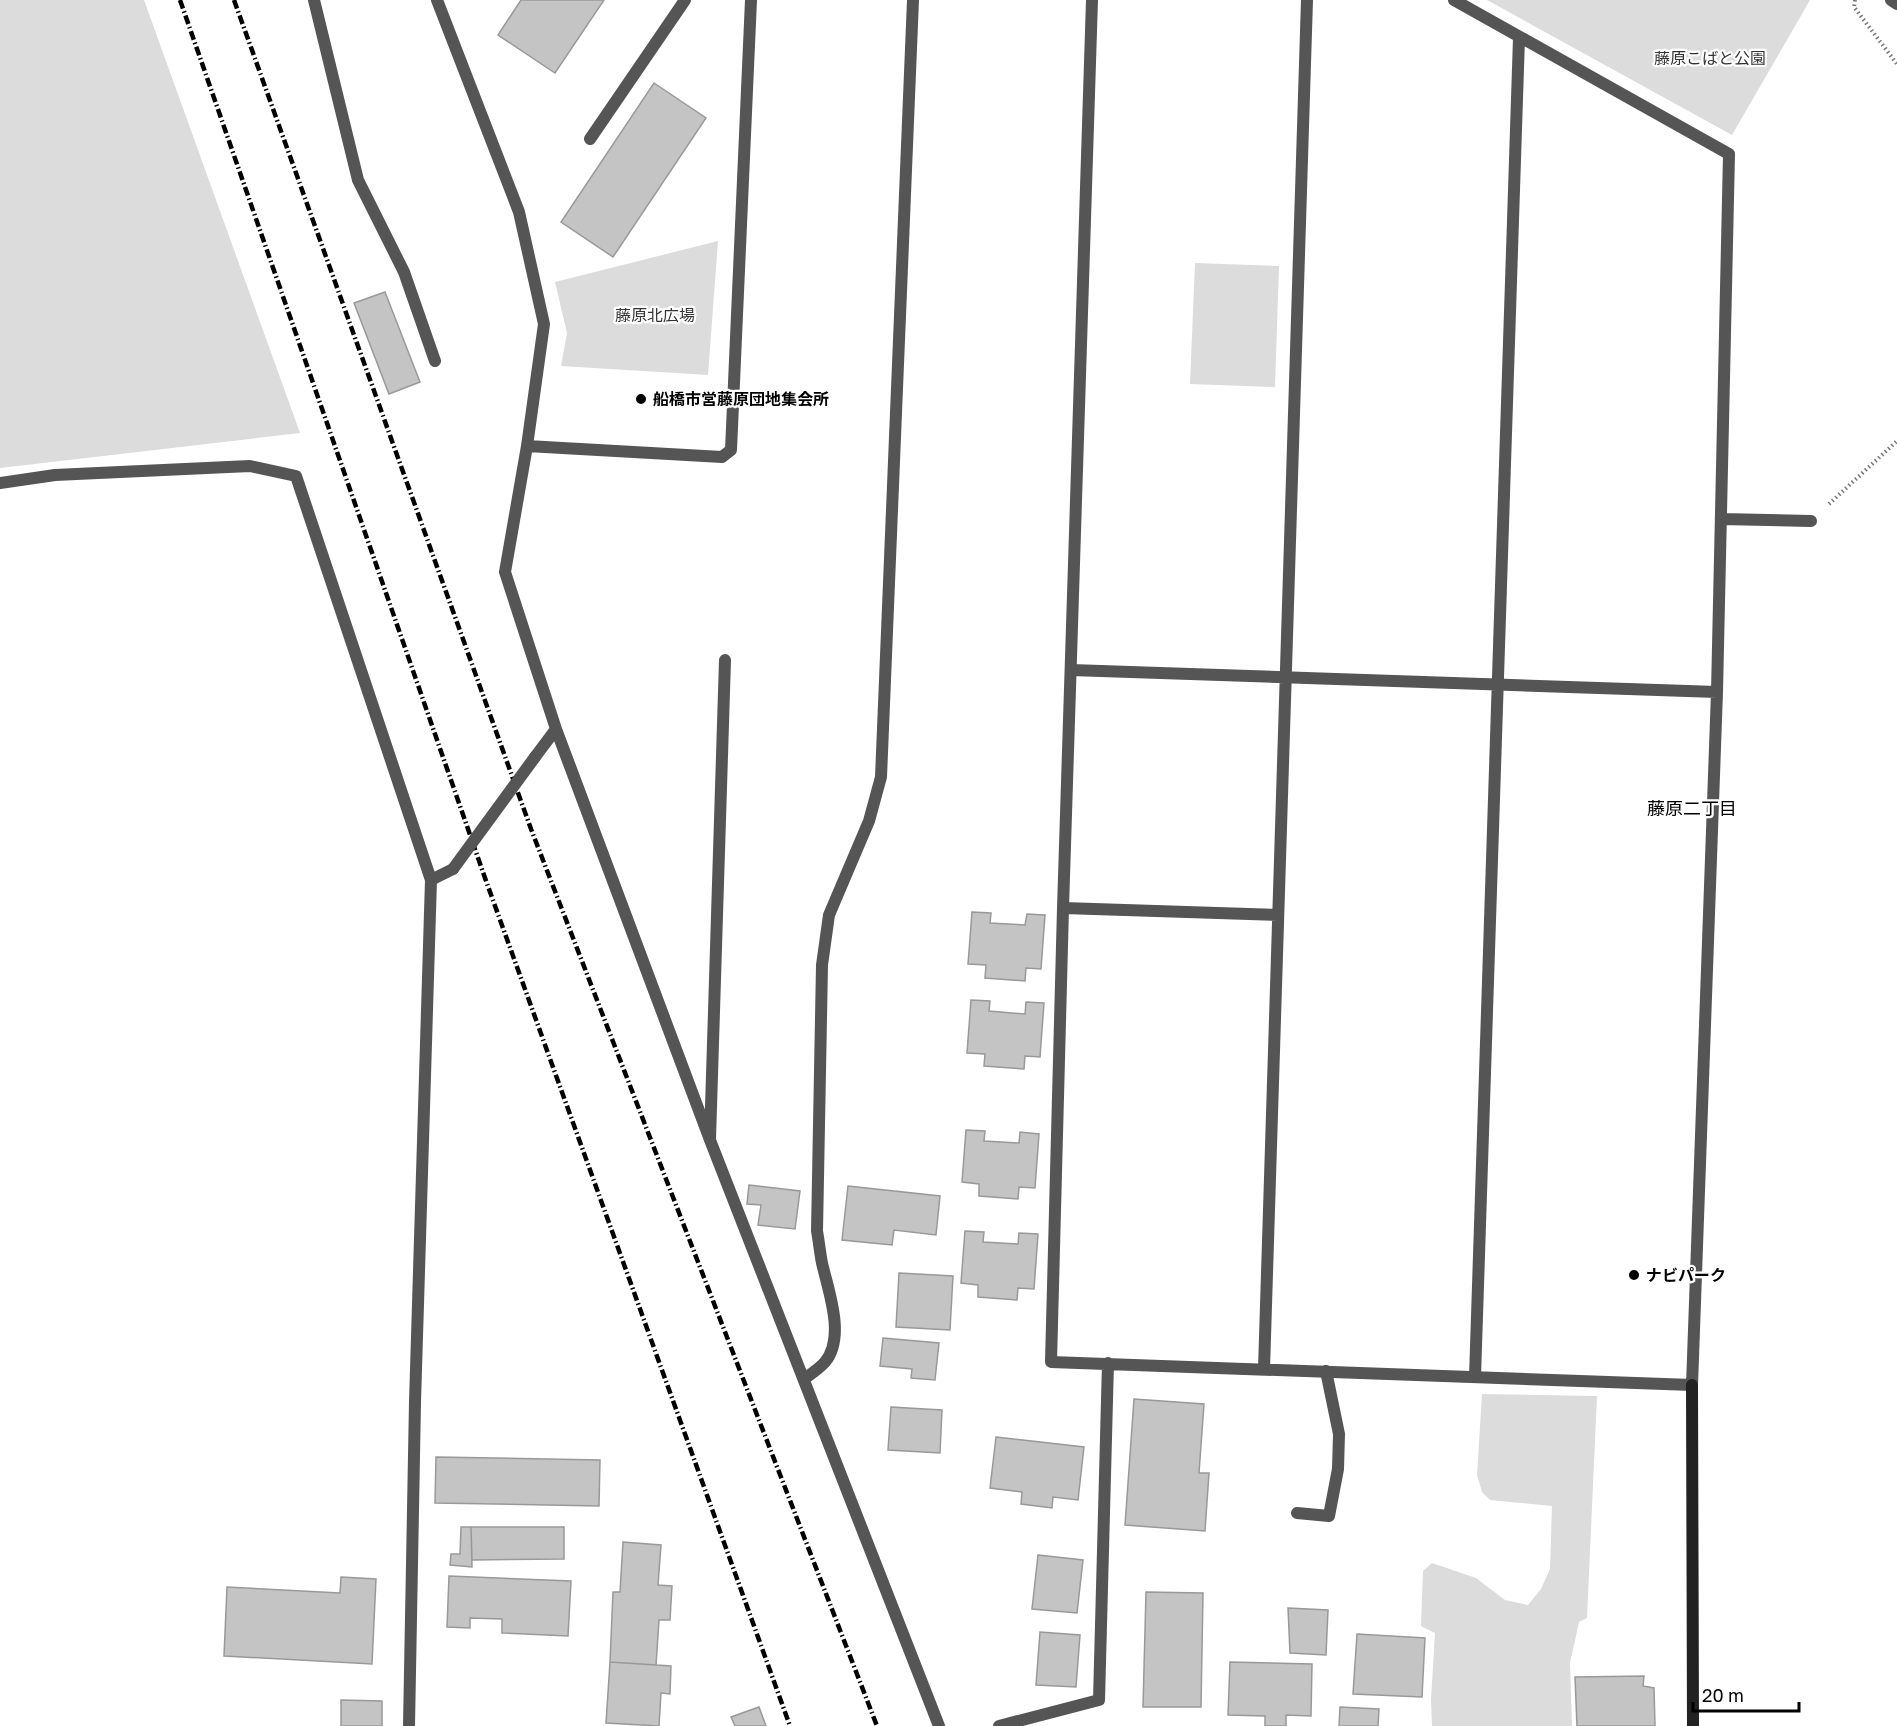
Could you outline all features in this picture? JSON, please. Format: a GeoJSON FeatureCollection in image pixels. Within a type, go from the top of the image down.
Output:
{"type":"FeatureCollection","features":[{"type":"Feature","properties":{"kind":"street"},"geometry":{"type":"LineString","coordinates":[[314,0],[358,180],[404,272],[435,361]]}},
{"type":"Feature","properties":{"kind":"street"},"geometry":{"type":"LineString","coordinates":[[437,0],[519,212],[544,324],[506,572],[555,729],[710,1140],[939,1726]]}},
{"type":"Feature","properties":{"kind":"street"},"geometry":{"type":"LineString","coordinates":[[590,139],[685,0]]}},
{"type":"Feature","properties":{"kind":"street"},"geometry":{"type":"LineString","coordinates":[[527,446],[723,457],[730,450],[751,0]]}},
{"type":"Feature","properties":{"kind":"street"},"geometry":{"type":"LineString","coordinates":[[804,1379],[826,1361],[832,1348],[835,1330],[833,1301],[822,1262],[817,1231],[822,965],[829,915],[869,821],[881,777],[913,0]]}},
{"type":"Feature","properties":{"kind":"street"},"geometry":{"type":"LineString","coordinates":[[1092,0],[1063,908],[1052,1362],[1692,1385]]}},
{"type":"Feature","properties":{"kind":"street"},"geometry":{"type":"LineString","coordinates":[[1264,1369],[1307,0]]}},
{"type":"Feature","properties":{"kind":"street"},"geometry":{"type":"LineString","coordinates":[[1454,0],[1729,154],[1718,692],[1692,1385],[1692,1726]]}},
{"type":"Feature","properties":{"kind":"street"},"geometry":{"type":"LineString","coordinates":[[1891,0],[1897,4]]}},
{"type":"Feature","properties":{"kind":"street"},"geometry":{"type":"LineString","coordinates":[[1475,1377],[1519,38]]}},
{"type":"Feature","properties":{"kind":"street"},"geometry":{"type":"LineString","coordinates":[[0,483],[55,475],[250,466],[296,476],[431,880],[408,1726]]}},
{"type":"Feature","properties":{"kind":"street"},"geometry":{"type":"LineString","coordinates":[[1721,519],[1811,521]]}},
{"type":"Feature","properties":{"kind":"street"},"geometry":{"type":"LineString","coordinates":[[710,1140],[725,660]]}},
{"type":"Feature","properties":{"kind":"street"},"geometry":{"type":"LineString","coordinates":[[1071,670],[1718,692]]}},
{"type":"Feature","properties":{"kind":"street"},"geometry":{"type":"LineString","coordinates":[[431,880],[453,869],[555,729]]}},
{"type":"Feature","properties":{"kind":"street"},"geometry":{"type":"LineString","coordinates":[[1063,908],[1278,915]]}},
{"type":"Feature","properties":{"kind":"street"},"geometry":{"type":"LineString","coordinates":[[999,1726],[1099,1700],[1108,1363]]}},
{"type":"Feature","properties":{"kind":"street"},"geometry":{"type":"LineString","coordinates":[[1297,1513],[1329,1515],[1338,1469],[1339,1434],[1326,1371]]}},
{"type":"Feature","properties":{"kind":"path"},"geometry":{"type":"LineString","coordinates":[[1855,0],[1854,7],[1897,64]]}},
{"type":"Feature","properties":{"kind":"path"},"geometry":{"type":"LineString","coordinates":[[1811,521],[1897,441]]}},
{"type":"Feature","properties":{"kind":"green space"},"geometry":{"type":"Polygon","coordinates":[[[0,0],[144,0],[300,433],[0,468],[0,0]]]}},
{"type":"Feature","properties":{"kind":"green space","name":"藤原こばと公園"},"geometry":{"type":"Polygon","coordinates":[[[1487,0],[1810,0],[1732,135],[1487,0]]]}},
{"type":"Feature","properties":{"kind":"green space","name":"藤原北広場"},"geometry":{"type":"Polygon","coordinates":[[[718,241],[708,375],[561,366],[567,333],[555,282],[718,241]]]}},
{"type":"Feature","properties":{"kind":"green space"},"geometry":{"type":"Polygon","coordinates":[[[1195,263],[1279,266],[1275,387],[1190,384],[1195,263]]]}},
{"type":"Feature","properties":{"kind":"green space"},"geometry":{"type":"Polygon","coordinates":[[[1482,1394],[1597,1396],[1587,1618],[1579,1622],[1570,1663],[1572,1726],[1432,1726],[1431,1700],[1435,1633],[1421,1626],[1423,1571],[1432,1563],[1476,1578],[1505,1600],[1528,1605],[1541,1589],[1550,1569],[1552,1506],[1490,1500],[1482,1492],[1477,1475],[1482,1394]]]}},
{"type":"Feature","properties":{"kind":"building"},"geometry":{"type":"Polygon","coordinates":[[[521,0],[604,0],[555,73],[498,35],[521,0]]]}},
{"type":"Feature","properties":{"kind":"building"},"geometry":{"type":"Polygon","coordinates":[[[654,83],[706,118],[613,257],[561,222],[654,83]]]}},
{"type":"Feature","properties":{"kind":"building"},"geometry":{"type":"Polygon","coordinates":[[[385,292],[420,382],[389,394],[354,303],[385,292]]]}},
{"type":"Feature","properties":{"kind":"building"},"geometry":{"type":"Polygon","coordinates":[[[972,912],[991,913],[990,923],[1025,925],[1027,914],[1045,915],[1041,969],[1026,968],[1025,981],[985,978],[986,965],[968,964],[972,912]]]}},
{"type":"Feature","properties":{"kind":"building"},"geometry":{"type":"Polygon","coordinates":[[[971,1000],[990,1001],[989,1011],[1025,1014],[1026,1002],[1044,1003],[1040,1057],[1025,1056],[1024,1069],[984,1066],[985,1054],[967,1053],[971,1000]]]}},
{"type":"Feature","properties":{"kind":"building"},"geometry":{"type":"Polygon","coordinates":[[[966,1130],[985,1131],[984,1141],[1019,1143],[1020,1132],[1039,1134],[1035,1188],[1019,1187],[1018,1199],[979,1196],[979,1184],[962,1182],[966,1130]]]}},
{"type":"Feature","properties":{"kind":"building"},"geometry":{"type":"Polygon","coordinates":[[[749,1185],[800,1191],[795,1229],[758,1225],[761,1205],[747,1204],[749,1185]]]}},
{"type":"Feature","properties":{"kind":"building"},"geometry":{"type":"Polygon","coordinates":[[[848,1186],[940,1196],[936,1235],[894,1230],[892,1245],[842,1240],[848,1186]]]}},
{"type":"Feature","properties":{"kind":"building"},"geometry":{"type":"Polygon","coordinates":[[[965,1231],[984,1232],[983,1242],[1018,1244],[1019,1233],[1038,1234],[1034,1289],[1018,1288],[1017,1300],[978,1297],[978,1285],[961,1283],[965,1231]]]}},
{"type":"Feature","properties":{"kind":"building"},"geometry":{"type":"Polygon","coordinates":[[[899,1273],[953,1276],[950,1330],[896,1327],[899,1273]]]}},
{"type":"Feature","properties":{"kind":"building"},"geometry":{"type":"Polygon","coordinates":[[[883,1338],[939,1343],[935,1380],[911,1378],[912,1369],[880,1366],[883,1338]]]}},
{"type":"Feature","properties":{"kind":"building"},"geometry":{"type":"Polygon","coordinates":[[[1134,1399],[1204,1404],[1199,1473],[1209,1473],[1205,1531],[1125,1525],[1134,1399]]]}},
{"type":"Feature","properties":{"kind":"building"},"geometry":{"type":"Polygon","coordinates":[[[891,1407],[942,1410],[940,1453],[888,1450],[891,1407]]]}},
{"type":"Feature","properties":{"kind":"building"},"geometry":{"type":"Polygon","coordinates":[[[996,1437],[1084,1447],[1078,1500],[1053,1497],[1052,1508],[1021,1504],[1022,1492],[990,1488],[996,1437]]]}},
{"type":"Feature","properties":{"kind":"building"},"geometry":{"type":"Polygon","coordinates":[[[436,1457],[600,1460],[599,1506],[435,1503],[436,1457]]]}},
{"type":"Feature","properties":{"kind":"building"},"geometry":{"type":"Polygon","coordinates":[[[461,1527],[471,1527],[472,1567],[450,1565],[451,1554],[460,1554],[461,1527]]]}},
{"type":"Feature","properties":{"kind":"building"},"geometry":{"type":"Polygon","coordinates":[[[471,1527],[564,1527],[564,1559],[472,1560],[471,1527]]]}},
{"type":"Feature","properties":{"kind":"building"},"geometry":{"type":"Polygon","coordinates":[[[623,1542],[661,1545],[658,1585],[672,1586],[670,1620],[659,1620],[656,1665],[610,1662],[613,1592],[620,1592],[623,1542]]]}},
{"type":"Feature","properties":{"kind":"building"},"geometry":{"type":"Polygon","coordinates":[[[1038,1555],[1083,1560],[1077,1613],[1032,1609],[1038,1555]]]}},
{"type":"Feature","properties":{"kind":"building"},"geometry":{"type":"Polygon","coordinates":[[[449,1576],[571,1581],[568,1636],[502,1633],[502,1619],[470,1618],[470,1628],[447,1627],[449,1576]]]}},
{"type":"Feature","properties":{"kind":"building"},"geometry":{"type":"Polygon","coordinates":[[[341,1577],[376,1579],[372,1664],[224,1656],[227,1587],[340,1593],[341,1577]]]}},
{"type":"Feature","properties":{"kind":"building"},"geometry":{"type":"Polygon","coordinates":[[[1146,1592],[1203,1593],[1201,1707],[1143,1707],[1146,1592]]]}},
{"type":"Feature","properties":{"kind":"building"},"geometry":{"type":"Polygon","coordinates":[[[1288,1608],[1328,1610],[1326,1655],[1290,1653],[1288,1608]]]}},
{"type":"Feature","properties":{"kind":"building"},"geometry":{"type":"Polygon","coordinates":[[[1040,1632],[1080,1635],[1076,1687],[1036,1685],[1040,1632]]]}},
{"type":"Feature","properties":{"kind":"building"},"geometry":{"type":"Polygon","coordinates":[[[1357,1634],[1425,1638],[1422,1697],[1353,1694],[1357,1634]]]}},
{"type":"Feature","properties":{"kind":"building"},"geometry":{"type":"Polygon","coordinates":[[[610,1662],[671,1666],[670,1694],[661,1693],[659,1726],[606,1723],[610,1662]]]}},
{"type":"Feature","properties":{"kind":"building"},"geometry":{"type":"Polygon","coordinates":[[[1230,1662],[1312,1664],[1311,1716],[1286,1715],[1286,1726],[1265,1726],[1265,1716],[1228,1715],[1230,1662]]]}},
{"type":"Feature","properties":{"kind":"building"},"geometry":{"type":"Polygon","coordinates":[[[1644,1676],[1643,1686],[1654,1688],[1655,1726],[1577,1726],[1575,1677],[1644,1676]]]}},
{"type":"Feature","properties":{"kind":"building"},"geometry":{"type":"Polygon","coordinates":[[[341,1700],[382,1701],[382,1726],[341,1726],[341,1700]]]}},
{"type":"Feature","properties":{"kind":"building"},"geometry":{"type":"Polygon","coordinates":[[[759,1707],[766,1726],[735,1726],[731,1717],[759,1707]]]}},
{"type":"Feature","properties":{"kind":"building"},"geometry":{"type":"Polygon","coordinates":[[[1340,1707],[1379,1709],[1378,1726],[1339,1726],[1340,1707]]]}},
{"type":"Feature","properties":{"kind":"railway"},"geometry":{"type":"LineString","coordinates":[[180,0],[485,878],[790,1726]]}},
{"type":"Feature","properties":{"kind":"railway"},"geometry":{"type":"LineString","coordinates":[[234,0],[531,829],[877,1726]]}},
{"type":"Feature","properties":{"kind":"place","name":"船橋市営藤原団地集会所"},"geometry":{"type":"Point","coordinates":[641,399]}},
{"type":"Feature","properties":{"kind":"place","name":"ナビパーク"},"geometry":{"type":"Point","coordinates":[1634,1275]}},
{"type":"Feature","properties":{"kind":"district","name":"藤原二丁目"},"geometry":{"type":"Point","coordinates":[1692,808]}}]}
